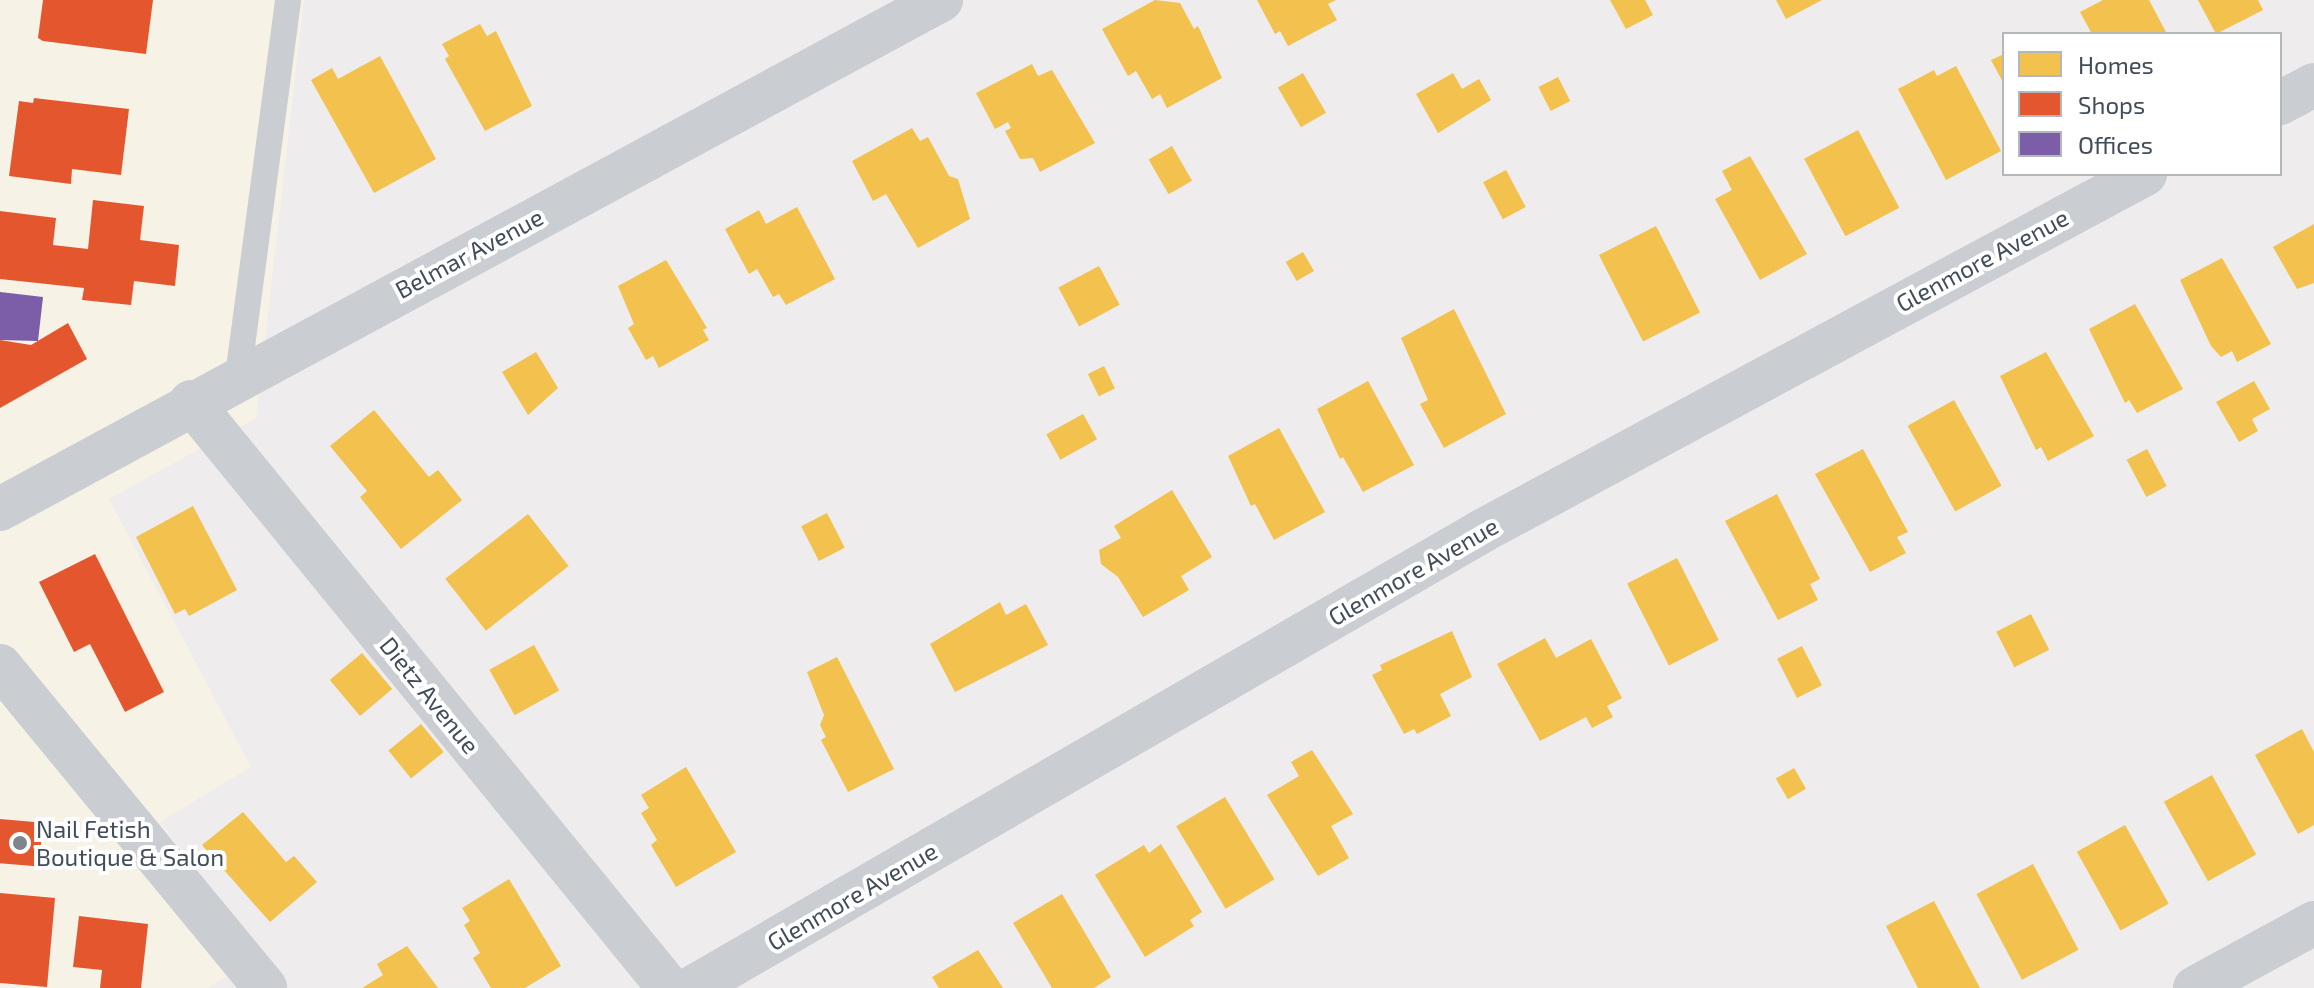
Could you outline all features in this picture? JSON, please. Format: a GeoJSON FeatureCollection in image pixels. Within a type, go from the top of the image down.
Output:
{"type":"FeatureCollection","features":[{"type":"Feature","properties":{"kind":"street","name":"Belmar Avenue"},"geometry":{"type":"LineString","coordinates":[[0,509],[238,376],[941,0]]}},
{"type":"Feature","properties":{"kind":"street"},"geometry":{"type":"LineString","coordinates":[[2282,102],[2314,85]]}},
{"type":"Feature","properties":{"kind":"street","name":"Glenmore Avenue"},"geometry":{"type":"LineString","coordinates":[[692,988],[1484,530],[2141,176]]}},
{"type":"Feature","properties":{"kind":"street","name":"Dietz Avenue"},"geometry":{"type":"LineString","coordinates":[[191,402],[669,988]]}},
{"type":"Feature","properties":{"kind":"street"},"geometry":{"type":"LineString","coordinates":[[0,666],[265,988]]}},
{"type":"Feature","properties":{"kind":"street"},"geometry":{"type":"LineString","coordinates":[[2195,988],[2314,923]]}},
{"type":"Feature","properties":{"kind":"lane"},"geometry":{"type":"LineString","coordinates":[[238,376],[288,0]]}},
{"type":"Feature","properties":{"kind":"shaded area"},"geometry":{"type":"Polygon","coordinates":[[[0,0],[304,0],[256,418],[109,499],[251,767],[160,822],[263,957],[207,988],[0,988],[0,0]]]}},
{"type":"Feature","properties":{"kind":"building: Homes"},"geometry":{"type":"Polygon","coordinates":[[[1155,0],[1180,3],[1194,29],[1198,26],[1222,78],[1167,108],[1160,94],[1152,99],[1136,71],[1128,76],[1102,29],[1155,0]]]}},
{"type":"Feature","properties":{"kind":"building: Homes"},"geometry":{"type":"Polygon","coordinates":[[[1257,0],[1336,0],[1328,4],[1337,20],[1288,46],[1280,31],[1275,34],[1257,0]]]}},
{"type":"Feature","properties":{"kind":"building: Homes"},"geometry":{"type":"Polygon","coordinates":[[[1610,0],[1645,0],[1653,15],[1626,29],[1610,0]]]}},
{"type":"Feature","properties":{"kind":"building: Homes"},"geometry":{"type":"Polygon","coordinates":[[[1776,0],[1822,0],[1786,19],[1776,0]]]}},
{"type":"Feature","properties":{"kind":"building: Homes"},"geometry":{"type":"Polygon","coordinates":[[[2103,0],[2149,0],[2166,32],[2091,32],[2080,12],[2103,0]]]}},
{"type":"Feature","properties":{"kind":"building: Homes"},"geometry":{"type":"Polygon","coordinates":[[[2198,0],[2258,0],[2263,10],[2215,32],[2198,0]]]}},
{"type":"Feature","properties":{"kind":"building: Homes"},"geometry":{"type":"Polygon","coordinates":[[[480,24],[487,36],[496,31],[532,106],[485,131],[445,59],[449,56],[442,44],[480,24]]]}},
{"type":"Feature","properties":{"kind":"building: Homes"},"geometry":{"type":"Polygon","coordinates":[[[2002,55],[2002,80],[1991,60],[2002,55]]]}},
{"type":"Feature","properties":{"kind":"building: Homes"},"geometry":{"type":"Polygon","coordinates":[[[380,56],[436,159],[374,193],[311,80],[332,68],[338,79],[380,56]]]}},
{"type":"Feature","properties":{"kind":"building: Homes"},"geometry":{"type":"Polygon","coordinates":[[[1032,64],[1038,76],[1052,70],[1095,143],[1040,172],[1033,158],[1020,159],[1005,131],[1011,128],[1008,122],[995,129],[976,93],[1032,64]]]}},
{"type":"Feature","properties":{"kind":"building: Homes"},"geometry":{"type":"Polygon","coordinates":[[[1956,66],[2001,151],[1946,180],[1898,89],[1934,70],[1937,76],[1956,66]]]}},
{"type":"Feature","properties":{"kind":"building: Homes"},"geometry":{"type":"Polygon","coordinates":[[[1303,73],[1326,113],[1301,127],[1278,88],[1303,73]]]}},
{"type":"Feature","properties":{"kind":"building: Homes"},"geometry":{"type":"Polygon","coordinates":[[[1453,73],[1462,89],[1479,79],[1491,100],[1438,133],[1416,94],[1453,73]]]}},
{"type":"Feature","properties":{"kind":"building: Homes"},"geometry":{"type":"Polygon","coordinates":[[[1558,77],[1570,101],[1551,111],[1538,87],[1558,77]]]}},
{"type":"Feature","properties":{"kind":"building: Homes"},"geometry":{"type":"Polygon","coordinates":[[[912,128],[920,141],[928,137],[949,176],[958,179],[970,219],[918,248],[886,194],[873,201],[852,161],[912,128]]]}},
{"type":"Feature","properties":{"kind":"building: Homes"},"geometry":{"type":"Polygon","coordinates":[[[1858,130],[1899,208],[1845,236],[1804,159],[1858,130]]]}},
{"type":"Feature","properties":{"kind":"building: Homes"},"geometry":{"type":"Polygon","coordinates":[[[1172,146],[1192,181],[1169,194],[1149,160],[1172,146]]]}},
{"type":"Feature","properties":{"kind":"building: Homes"},"geometry":{"type":"Polygon","coordinates":[[[1750,156],[1807,254],[1760,280],[1715,199],[1732,190],[1722,171],[1750,156]]]}},
{"type":"Feature","properties":{"kind":"building: Homes"},"geometry":{"type":"Polygon","coordinates":[[[1506,170],[1526,207],[1503,219],[1483,182],[1506,170]]]}},
{"type":"Feature","properties":{"kind":"building: Homes"},"geometry":{"type":"Polygon","coordinates":[[[797,207],[835,279],[786,305],[779,294],[773,297],[757,269],[749,274],[725,229],[759,210],[766,224],[797,207]]]}},
{"type":"Feature","properties":{"kind":"building: Homes"},"geometry":{"type":"Polygon","coordinates":[[[2314,224],[2314,283],[2297,289],[2273,247],[2314,224]]]}},
{"type":"Feature","properties":{"kind":"building: Homes"},"geometry":{"type":"Polygon","coordinates":[[[1656,226],[1700,312],[1643,341],[1599,255],[1656,226]]]}},
{"type":"Feature","properties":{"kind":"building: Homes"},"geometry":{"type":"Polygon","coordinates":[[[1303,252],[1314,271],[1297,281],[1286,262],[1303,252]]]}},
{"type":"Feature","properties":{"kind":"building: Homes"},"geometry":{"type":"Polygon","coordinates":[[[2222,258],[2271,344],[2237,362],[2232,351],[2221,357],[2211,346],[2180,280],[2222,258]]]}},
{"type":"Feature","properties":{"kind":"building: Homes"},"geometry":{"type":"Polygon","coordinates":[[[666,260],[707,328],[703,330],[709,340],[659,368],[653,356],[646,360],[628,328],[634,324],[618,286],[666,260]]]}},
{"type":"Feature","properties":{"kind":"building: Homes"},"geometry":{"type":"Polygon","coordinates":[[[1099,266],[1120,305],[1079,326],[1058,288],[1099,266]]]}},
{"type":"Feature","properties":{"kind":"building: Homes"},"geometry":{"type":"Polygon","coordinates":[[[2135,304],[2183,389],[2137,413],[2129,400],[2125,403],[2089,329],[2135,304]]]}},
{"type":"Feature","properties":{"kind":"building: Homes"},"geometry":{"type":"Polygon","coordinates":[[[1454,309],[1506,414],[1444,448],[1420,404],[1428,400],[1401,338],[1454,309]]]}},
{"type":"Feature","properties":{"kind":"building: Homes"},"geometry":{"type":"Polygon","coordinates":[[[536,352],[558,388],[528,415],[502,372],[536,352]]]}},
{"type":"Feature","properties":{"kind":"building: Homes"},"geometry":{"type":"Polygon","coordinates":[[[2046,352],[2094,436],[2048,461],[2041,447],[2036,450],[2000,376],[2046,352]]]}},
{"type":"Feature","properties":{"kind":"building: Homes"},"geometry":{"type":"Polygon","coordinates":[[[1104,366],[1115,388],[1099,396],[1088,374],[1104,366]]]}},
{"type":"Feature","properties":{"kind":"building: Homes"},"geometry":{"type":"Polygon","coordinates":[[[1368,381],[1414,465],[1363,492],[1343,457],[1340,459],[1317,409],[1368,381]]]}},
{"type":"Feature","properties":{"kind":"building: Homes"},"geometry":{"type":"Polygon","coordinates":[[[2254,381],[2270,409],[2252,419],[2258,431],[2239,442],[2216,402],[2254,381]]]}},
{"type":"Feature","properties":{"kind":"building: Homes"},"geometry":{"type":"Polygon","coordinates":[[[1954,400],[2002,486],[1955,511],[1908,426],[1954,400]]]}},
{"type":"Feature","properties":{"kind":"building: Homes"},"geometry":{"type":"Polygon","coordinates":[[[374,410],[429,477],[438,470],[462,500],[401,549],[360,497],[367,491],[330,446],[374,410]]]}},
{"type":"Feature","properties":{"kind":"building: Homes"},"geometry":{"type":"Polygon","coordinates":[[[1083,414],[1097,439],[1060,460],[1046,434],[1083,414]]]}},
{"type":"Feature","properties":{"kind":"building: Homes"},"geometry":{"type":"Polygon","coordinates":[[[1279,428],[1325,512],[1274,540],[1255,504],[1251,506],[1228,456],[1279,428]]]}},
{"type":"Feature","properties":{"kind":"building: Homes"},"geometry":{"type":"Polygon","coordinates":[[[1863,449],[1908,532],[1897,537],[1906,553],[1870,572],[1815,474],[1863,449]]]}},
{"type":"Feature","properties":{"kind":"building: Homes"},"geometry":{"type":"Polygon","coordinates":[[[2147,449],[2167,486],[2146,497],[2127,460],[2147,449]]]}},
{"type":"Feature","properties":{"kind":"building: Homes"},"geometry":{"type":"Polygon","coordinates":[[[1172,490],[1212,557],[1181,576],[1189,590],[1143,617],[1118,577],[1101,564],[1099,550],[1121,538],[1114,526],[1172,490]]]}},
{"type":"Feature","properties":{"kind":"building: Homes"},"geometry":{"type":"Polygon","coordinates":[[[1777,494],[1820,579],[1810,584],[1818,600],[1778,620],[1725,521],[1777,494]]]}},
{"type":"Feature","properties":{"kind":"building: Homes"},"geometry":{"type":"Polygon","coordinates":[[[193,506],[237,590],[189,616],[185,609],[175,614],[136,537],[193,506]]]}},
{"type":"Feature","properties":{"kind":"building: Homes"},"geometry":{"type":"Polygon","coordinates":[[[827,513],[845,548],[819,561],[801,526],[827,513]]]}},
{"type":"Feature","properties":{"kind":"building: Homes"},"geometry":{"type":"Polygon","coordinates":[[[528,514],[569,566],[486,631],[445,579],[528,514]]]}},
{"type":"Feature","properties":{"kind":"building: Homes"},"geometry":{"type":"Polygon","coordinates":[[[1677,558],[1719,640],[1669,665],[1627,583],[1677,558]]]}},
{"type":"Feature","properties":{"kind":"building: Homes"},"geometry":{"type":"Polygon","coordinates":[[[1000,602],[1006,615],[1026,604],[1048,645],[955,692],[930,644],[1000,602]]]}},
{"type":"Feature","properties":{"kind":"building: Homes"},"geometry":{"type":"Polygon","coordinates":[[[2031,614],[2049,650],[2014,667],[1996,632],[2031,614]]]}},
{"type":"Feature","properties":{"kind":"building: Homes"},"geometry":{"type":"Polygon","coordinates":[[[1452,631],[1472,677],[1440,694],[1451,716],[1417,734],[1414,729],[1404,734],[1372,675],[1382,670],[1380,665],[1452,631]]]}},
{"type":"Feature","properties":{"kind":"building: Homes"},"geometry":{"type":"Polygon","coordinates":[[[1545,638],[1556,658],[1591,639],[1622,698],[1607,706],[1613,717],[1592,728],[1586,717],[1540,741],[1497,664],[1545,638]]]}},
{"type":"Feature","properties":{"kind":"building: Homes"},"geometry":{"type":"Polygon","coordinates":[[[534,645],[559,690],[515,715],[489,670],[534,645]]]}},
{"type":"Feature","properties":{"kind":"building: Homes"},"geometry":{"type":"Polygon","coordinates":[[[1802,646],[1822,685],[1797,698],[1777,659],[1802,646]]]}},
{"type":"Feature","properties":{"kind":"building: Homes"},"geometry":{"type":"Polygon","coordinates":[[[362,653],[392,689],[360,716],[330,680],[362,653]]]}},
{"type":"Feature","properties":{"kind":"building: Homes"},"geometry":{"type":"Polygon","coordinates":[[[837,657],[894,769],[848,792],[821,740],[826,737],[820,725],[824,715],[807,672],[837,657]]]}},
{"type":"Feature","properties":{"kind":"building: Homes"},"geometry":{"type":"Polygon","coordinates":[[[421,724],[444,752],[411,778],[388,750],[421,724]]]}},
{"type":"Feature","properties":{"kind":"building: Homes"},"geometry":{"type":"Polygon","coordinates":[[[2302,729],[2314,752],[2314,825],[2298,834],[2255,755],[2302,729]]]}},
{"type":"Feature","properties":{"kind":"building: Homes"},"geometry":{"type":"Polygon","coordinates":[[[1312,750],[1353,814],[1331,826],[1349,858],[1318,876],[1267,795],[1299,776],[1291,762],[1312,750]]]}},
{"type":"Feature","properties":{"kind":"building: Homes"},"geometry":{"type":"Polygon","coordinates":[[[686,767],[736,852],[676,887],[651,845],[657,840],[641,813],[649,808],[641,795],[686,767]]]}},
{"type":"Feature","properties":{"kind":"building: Homes"},"geometry":{"type":"Polygon","coordinates":[[[1794,768],[1806,789],[1788,799],[1776,778],[1794,768]]]}},
{"type":"Feature","properties":{"kind":"building: Homes"},"geometry":{"type":"Polygon","coordinates":[[[2212,775],[2256,855],[2208,881],[2164,802],[2212,775]]]}},
{"type":"Feature","properties":{"kind":"building: Homes"},"geometry":{"type":"Polygon","coordinates":[[[1225,797],[1274,879],[1226,909],[1176,826],[1225,797]]]}},
{"type":"Feature","properties":{"kind":"building: Homes"},"geometry":{"type":"Polygon","coordinates":[[[243,812],[286,862],[294,856],[317,882],[270,922],[202,845],[243,812]]]}},
{"type":"Feature","properties":{"kind":"building: Homes"},"geometry":{"type":"Polygon","coordinates":[[[2125,825],[2169,904],[2121,930],[2077,852],[2125,825]]]}},
{"type":"Feature","properties":{"kind":"building: Homes"},"geometry":{"type":"Polygon","coordinates":[[[1161,844],[1202,912],[1190,920],[1194,926],[1145,957],[1095,875],[1144,845],[1149,853],[1161,844]]]}},
{"type":"Feature","properties":{"kind":"building: Homes"},"geometry":{"type":"Polygon","coordinates":[[[2033,864],[2079,950],[2022,980],[1976,894],[2033,864]]]}},
{"type":"Feature","properties":{"kind":"building: Homes"},"geometry":{"type":"Polygon","coordinates":[[[509,879],[561,966],[525,988],[491,988],[473,958],[480,953],[464,925],[470,921],[462,908],[509,879]]]}},
{"type":"Feature","properties":{"kind":"building: Homes"},"geometry":{"type":"Polygon","coordinates":[[[1062,894],[1111,977],[1094,988],[1052,988],[1013,923],[1062,894]]]}},
{"type":"Feature","properties":{"kind":"building: Homes"},"geometry":{"type":"Polygon","coordinates":[[[1934,901],[1980,988],[1918,988],[1886,926],[1934,901]]]}},
{"type":"Feature","properties":{"kind":"building: Homes"},"geometry":{"type":"Polygon","coordinates":[[[407,946],[438,988],[362,988],[383,975],[377,964],[407,946]]]}},
{"type":"Feature","properties":{"kind":"building: Homes"},"geometry":{"type":"Polygon","coordinates":[[[978,950],[1003,988],[939,988],[932,977],[978,950]]]}},
{"type":"Feature","properties":{"kind":"building: Shops"},"geometry":{"type":"Polygon","coordinates":[[[43,0],[153,0],[146,54],[43,41],[38,38],[43,0]]]}},
{"type":"Feature","properties":{"kind":"building: Shops"},"geometry":{"type":"Polygon","coordinates":[[[34,98],[129,109],[121,175],[72,169],[71,184],[9,176],[19,101],[33,103],[34,98]]]}},
{"type":"Feature","properties":{"kind":"building: Shops"},"geometry":{"type":"Polygon","coordinates":[[[93,200],[144,206],[140,240],[179,245],[175,286],[134,281],[131,305],[82,300],[84,288],[0,279],[0,211],[56,218],[53,245],[88,249],[93,200]]]}},
{"type":"Feature","properties":{"kind":"building: Shops"},"geometry":{"type":"Polygon","coordinates":[[[68,323],[87,359],[0,408],[0,340],[31,345],[68,323]]]}},
{"type":"Feature","properties":{"kind":"building: Shops"},"geometry":{"type":"Polygon","coordinates":[[[95,554],[164,692],[125,712],[90,644],[74,652],[39,582],[95,554]]]}},
{"type":"Feature","properties":{"kind":"building: Shops","name":"Nail Fetish Boutique & Salon"},"geometry":{"type":"Polygon","coordinates":[[[0,819],[43,823],[39,867],[0,863],[0,819]]]}},
{"type":"Feature","properties":{"kind":"building: Shops"},"geometry":{"type":"Polygon","coordinates":[[[0,893],[55,898],[47,987],[0,983],[0,893]]]}},
{"type":"Feature","properties":{"kind":"building: Shops"},"geometry":{"type":"Polygon","coordinates":[[[79,916],[148,924],[141,988],[100,988],[102,970],[73,967],[79,916]]]}},
{"type":"Feature","properties":{"kind":"building: Offices"},"geometry":{"type":"Polygon","coordinates":[[[0,292],[43,297],[38,341],[0,340],[0,292]]]}},
{"type":"Feature","properties":{"kind":"place","name":"Nail Fetish Boutique & Salon"},"geometry":{"type":"Point","coordinates":[20,843]}}]}
